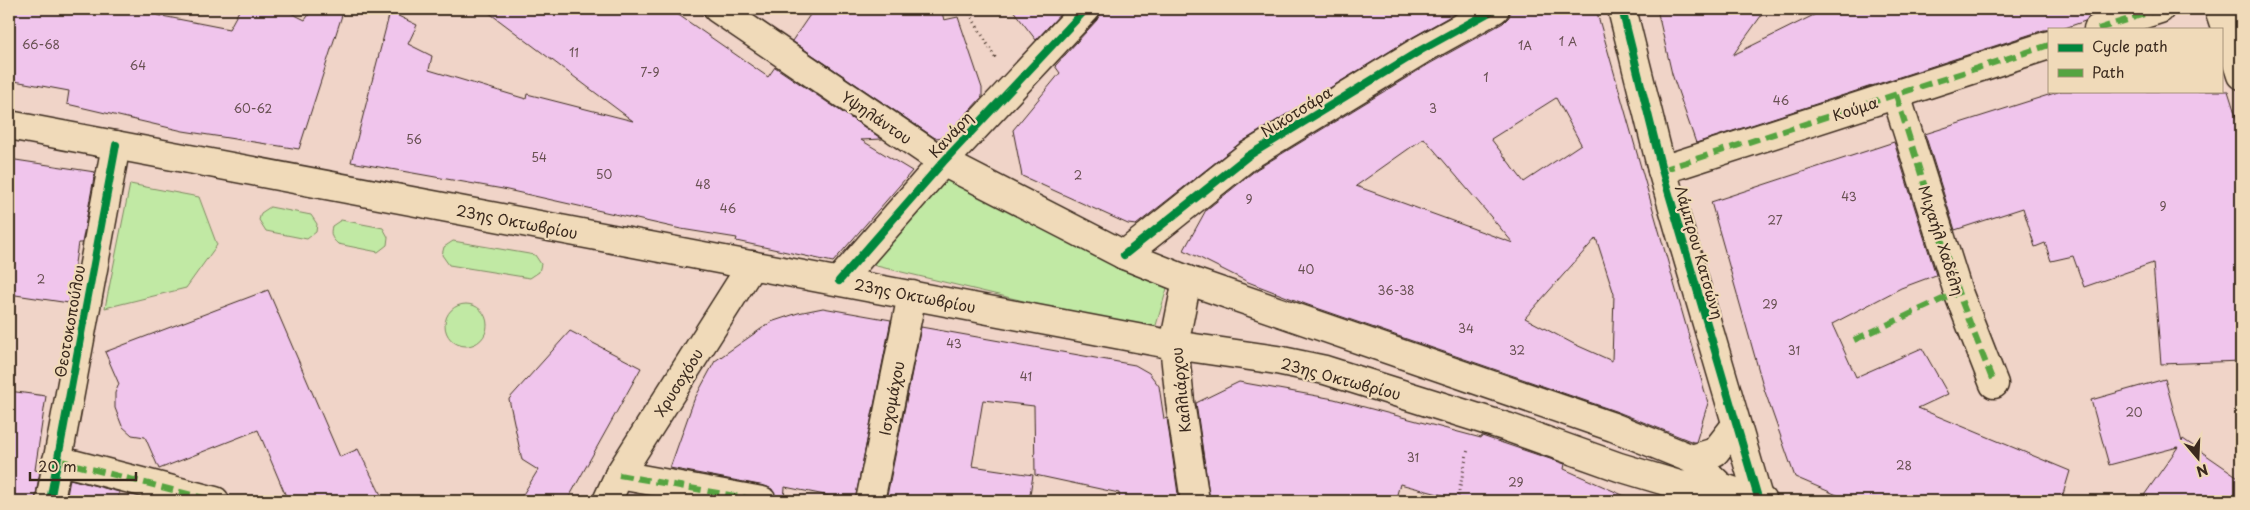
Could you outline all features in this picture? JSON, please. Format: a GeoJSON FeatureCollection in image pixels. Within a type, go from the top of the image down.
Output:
{"type":"FeatureCollection","features":[{"type":"Feature","properties":{"kind":"street","name":"Υψηλάντου"},"geometry":{"type":"LineString","coordinates":[[718,9],[943,162],[1124,255]]}},
{"type":"Feature","properties":{"kind":"street","name":"Κανάρη"},"geometry":{"type":"LineString","coordinates":[[839,281],[943,162],[1086,9]]}},
{"type":"Feature","properties":{"kind":"street","name":"Νικοτσάρα"},"geometry":{"type":"LineString","coordinates":[[1124,255],[1248,156],[1421,50],[1495,9]]}},
{"type":"Feature","properties":{"kind":"street","name":"Λάμπρου Κατσώνη"},"geometry":{"type":"LineString","coordinates":[[1622,9],[1662,170],[1760,501]]}},
{"type":"Feature","properties":{"kind":"street"},"geometry":{"type":"LineString","coordinates":[[2101,28],[2160,9]]}},
{"type":"Feature","properties":{"kind":"street"},"geometry":{"type":"LineString","coordinates":[[2219,9],[2241,76]]}},
{"type":"Feature","properties":{"kind":"street","name":"Κούμα"},"geometry":{"type":"LineString","coordinates":[[1662,170],[2048,45]]}},
{"type":"Feature","properties":{"kind":"street","name":"Μιχαήλ Χαδέλη"},"geometry":{"type":"LineString","coordinates":[[1896,95],[1958,292],[1994,384]]}},
{"type":"Feature","properties":{"kind":"street","name":"23ης Οκτωβρίου"},"geometry":{"type":"LineString","coordinates":[[9,125],[1174,345],[1277,360],[1326,370],[1475,417],[1619,467],[1679,485],[1722,487],[1760,501]]}},
{"type":"Feature","properties":{"kind":"street","name":"Θεοτοκοπούλου"},"geometry":{"type":"LineString","coordinates":[[50,501],[116,145]]}},
{"type":"Feature","properties":{"kind":"street","name":"23ης Οκτωβρίου"},"geometry":{"type":"LineString","coordinates":[[1124,255],[1188,280],[1613,427],[1692,460],[1722,487]]}},
{"type":"Feature","properties":{"kind":"street","name":"Χρυσοχόου"},"geometry":{"type":"LineString","coordinates":[[607,501],[619,475],[752,265]]}},
{"type":"Feature","properties":{"kind":"street","name":"Καλλιάρχου"},"geometry":{"type":"LineString","coordinates":[[1188,280],[1174,345],[1180,402],[1195,501]]}},
{"type":"Feature","properties":{"kind":"street","name":"Ισχομάχου"},"geometry":{"type":"LineString","coordinates":[[870,501],[912,294]]}},
{"type":"Feature","properties":{"kind":"street"},"geometry":{"type":"LineString","coordinates":[[1692,460],[1715,452],[1736,425]]}},
{"type":"Feature","properties":{"kind":"street"},"geometry":{"type":"LineString","coordinates":[[58,460],[215,501]]}},
{"type":"Feature","properties":{"kind":"street"},"geometry":{"type":"LineString","coordinates":[[619,475],[762,501]]}},
{"type":"Feature","properties":{"kind":"path"},"geometry":{"type":"LineString","coordinates":[[968,9],[1012,88]]}},
{"type":"Feature","properties":{"kind":"path"},"geometry":{"type":"LineString","coordinates":[[1456,501],[1475,417]]}},
{"type":"Feature","properties":{"kind":"green space"},"geometry":{"type":"Polygon","coordinates":[[[943,176],[1168,285],[1154,332],[868,264],[943,176]]]}},
{"type":"Feature","properties":{"kind":"green space"},"geometry":{"type":"Polygon","coordinates":[[[130,184],[199,197],[217,245],[186,288],[105,308],[130,184]]]}},
{"type":"Feature","properties":{"kind":"green space"},"geometry":{"type":"Polygon","coordinates":[[[270,207],[311,215],[317,224],[316,232],[307,239],[266,231],[259,220],[261,213],[270,207]]]}},
{"type":"Feature","properties":{"kind":"green space"},"geometry":{"type":"Polygon","coordinates":[[[341,220],[383,228],[388,237],[387,245],[378,252],[338,244],[332,238],[331,229],[332,226],[341,220]]]}},
{"type":"Feature","properties":{"kind":"green space"},"geometry":{"type":"Polygon","coordinates":[[[453,241],[535,255],[541,264],[539,272],[530,278],[449,265],[442,255],[444,247],[453,241]]]}},
{"type":"Feature","properties":{"kind":"green space"},"geometry":{"type":"Polygon","coordinates":[[[470,304],[478,307],[484,313],[487,325],[484,337],[478,343],[462,346],[454,343],[448,337],[445,321],[448,313],[454,307],[470,304]]]}},
{"type":"Feature","properties":{"kind":"building"},"geometry":{"type":"Polygon","coordinates":[[[9,9],[158,9],[157,15],[229,29],[240,9],[283,9],[305,20],[313,9],[344,9],[299,149],[183,131],[67,104],[69,91],[9,80],[9,9]]]}},
{"type":"Feature","properties":{"kind":"building"},"geometry":{"type":"Polygon","coordinates":[[[484,9],[670,9],[768,77],[775,67],[882,139],[861,140],[912,171],[833,262],[736,241],[737,238],[681,229],[503,189],[351,162],[390,12],[417,25],[408,44],[432,56],[429,70],[526,99],[527,94],[633,121],[484,9]]]}},
{"type":"Feature","properties":{"kind":"building"},"geometry":{"type":"Polygon","coordinates":[[[814,9],[941,9],[944,20],[958,17],[982,88],[982,97],[945,137],[935,138],[792,41],[814,9]]]}},
{"type":"Feature","properties":{"kind":"building"},"geometry":{"type":"Polygon","coordinates":[[[1012,9],[1065,9],[1036,40],[1012,9]]]}},
{"type":"Feature","properties":{"kind":"building"},"geometry":{"type":"Polygon","coordinates":[[[1101,9],[1463,9],[1413,37],[1240,143],[1136,225],[1128,224],[1022,176],[1013,130],[1060,73],[1055,66],[1097,20],[1101,9]]]}},
{"type":"Feature","properties":{"kind":"building"},"geometry":{"type":"Polygon","coordinates":[[[1511,9],[1596,9],[1708,403],[1696,442],[1618,412],[1308,305],[1248,282],[1184,250],[1206,210],[1257,169],[1429,64],[1503,23],[1509,17],[1511,9]],[[1556,98],[1491,139],[1524,182],[1581,144],[1556,98]],[[1424,138],[1356,186],[1513,243],[1424,138]],[[1596,238],[1525,318],[1574,344],[1612,361],[1614,294],[1596,238]]]}},
{"type":"Feature","properties":{"kind":"building"},"geometry":{"type":"Polygon","coordinates":[[[1657,9],[1766,9],[1733,55],[1826,9],[2106,10],[2093,14],[2085,21],[2065,28],[2048,28],[2048,30],[1696,143],[1672,74],[1657,9]]]}},
{"type":"Feature","properties":{"kind":"building"},"geometry":{"type":"Polygon","coordinates":[[[2228,91],[2241,132],[2241,361],[2161,364],[2153,263],[2084,287],[2073,256],[2051,261],[2045,243],[2035,247],[2023,208],[1955,230],[1925,134],[2058,92],[2228,91]]]}},
{"type":"Feature","properties":{"kind":"building"},"geometry":{"type":"Polygon","coordinates":[[[1894,142],[1936,275],[1901,288],[1832,324],[1856,377],[1922,348],[1948,394],[1918,408],[2070,471],[2061,501],[1851,501],[1795,477],[1764,389],[1711,202],[1894,142]]]}},
{"type":"Feature","properties":{"kind":"building"},"geometry":{"type":"Polygon","coordinates":[[[9,159],[95,172],[82,243],[78,243],[69,303],[9,294],[9,159]]]}},
{"type":"Feature","properties":{"kind":"building"},"geometry":{"type":"Polygon","coordinates":[[[268,290],[340,457],[358,449],[384,501],[288,501],[258,430],[159,469],[145,437],[132,435],[122,426],[115,408],[115,393],[119,384],[105,352],[268,290]]]}},
{"type":"Feature","properties":{"kind":"building"},"geometry":{"type":"Polygon","coordinates":[[[823,308],[891,320],[855,501],[785,487],[784,501],[777,501],[772,489],[765,486],[670,468],[694,400],[715,361],[771,322],[798,313],[823,308]]]}},
{"type":"Feature","properties":{"kind":"building"},"geometry":{"type":"Polygon","coordinates":[[[921,327],[1135,365],[1149,373],[1159,386],[1164,419],[1167,418],[1179,501],[1120,501],[1119,493],[1035,475],[1034,406],[983,400],[972,466],[1033,475],[1029,501],[886,501],[921,327]]]}},
{"type":"Feature","properties":{"kind":"building"},"geometry":{"type":"Polygon","coordinates":[[[570,331],[641,368],[567,501],[519,501],[538,470],[522,460],[509,399],[570,331]]]}},
{"type":"Feature","properties":{"kind":"building"},"geometry":{"type":"Polygon","coordinates":[[[2165,379],[2182,442],[2183,439],[2241,479],[2241,501],[2140,501],[2178,447],[2109,465],[2091,400],[2165,379]]]}},
{"type":"Feature","properties":{"kind":"building"},"geometry":{"type":"Polygon","coordinates":[[[1239,382],[1334,399],[1481,438],[1482,436],[1565,464],[1564,469],[1636,501],[1465,501],[1400,484],[1395,501],[1210,501],[1196,403],[1239,382]]]}},
{"type":"Feature","properties":{"kind":"building"},"geometry":{"type":"Polygon","coordinates":[[[9,391],[46,396],[35,470],[40,471],[35,501],[9,501],[9,391]]]}},
{"type":"Feature","properties":{"kind":"building"},"geometry":{"type":"Polygon","coordinates":[[[70,479],[119,492],[118,501],[66,501],[70,479]]]}},
{"type":"Feature","properties":{"kind":"marked path"},"geometry":{"type":"LineString","coordinates":[[2101,28],[2160,9]]}},
{"type":"Feature","properties":{"kind":"marked path"},"geometry":{"type":"LineString","coordinates":[[1662,170],[2048,45]]}},
{"type":"Feature","properties":{"kind":"marked path"},"geometry":{"type":"LineString","coordinates":[[1896,95],[1958,292],[1994,384]]}},
{"type":"Feature","properties":{"kind":"marked path"},"geometry":{"type":"LineString","coordinates":[[1854,340],[1958,292]]}},
{"type":"Feature","properties":{"kind":"marked path"},"geometry":{"type":"LineString","coordinates":[[57,460],[215,501]]}},
{"type":"Feature","properties":{"kind":"marked path"},"geometry":{"type":"LineString","coordinates":[[619,475],[762,501]]}},
{"type":"Feature","properties":{"kind":"cycle path"},"geometry":{"type":"LineString","coordinates":[[839,281],[943,162],[1086,9]]}},
{"type":"Feature","properties":{"kind":"cycle path"},"geometry":{"type":"LineString","coordinates":[[1124,255],[1248,156],[1421,50],[1495,9]]}},
{"type":"Feature","properties":{"kind":"cycle path"},"geometry":{"type":"LineString","coordinates":[[1622,9],[1662,170],[1759,501]]}},
{"type":"Feature","properties":{"kind":"cycle path"},"geometry":{"type":"LineString","coordinates":[[50,501],[116,145]]}}]}
